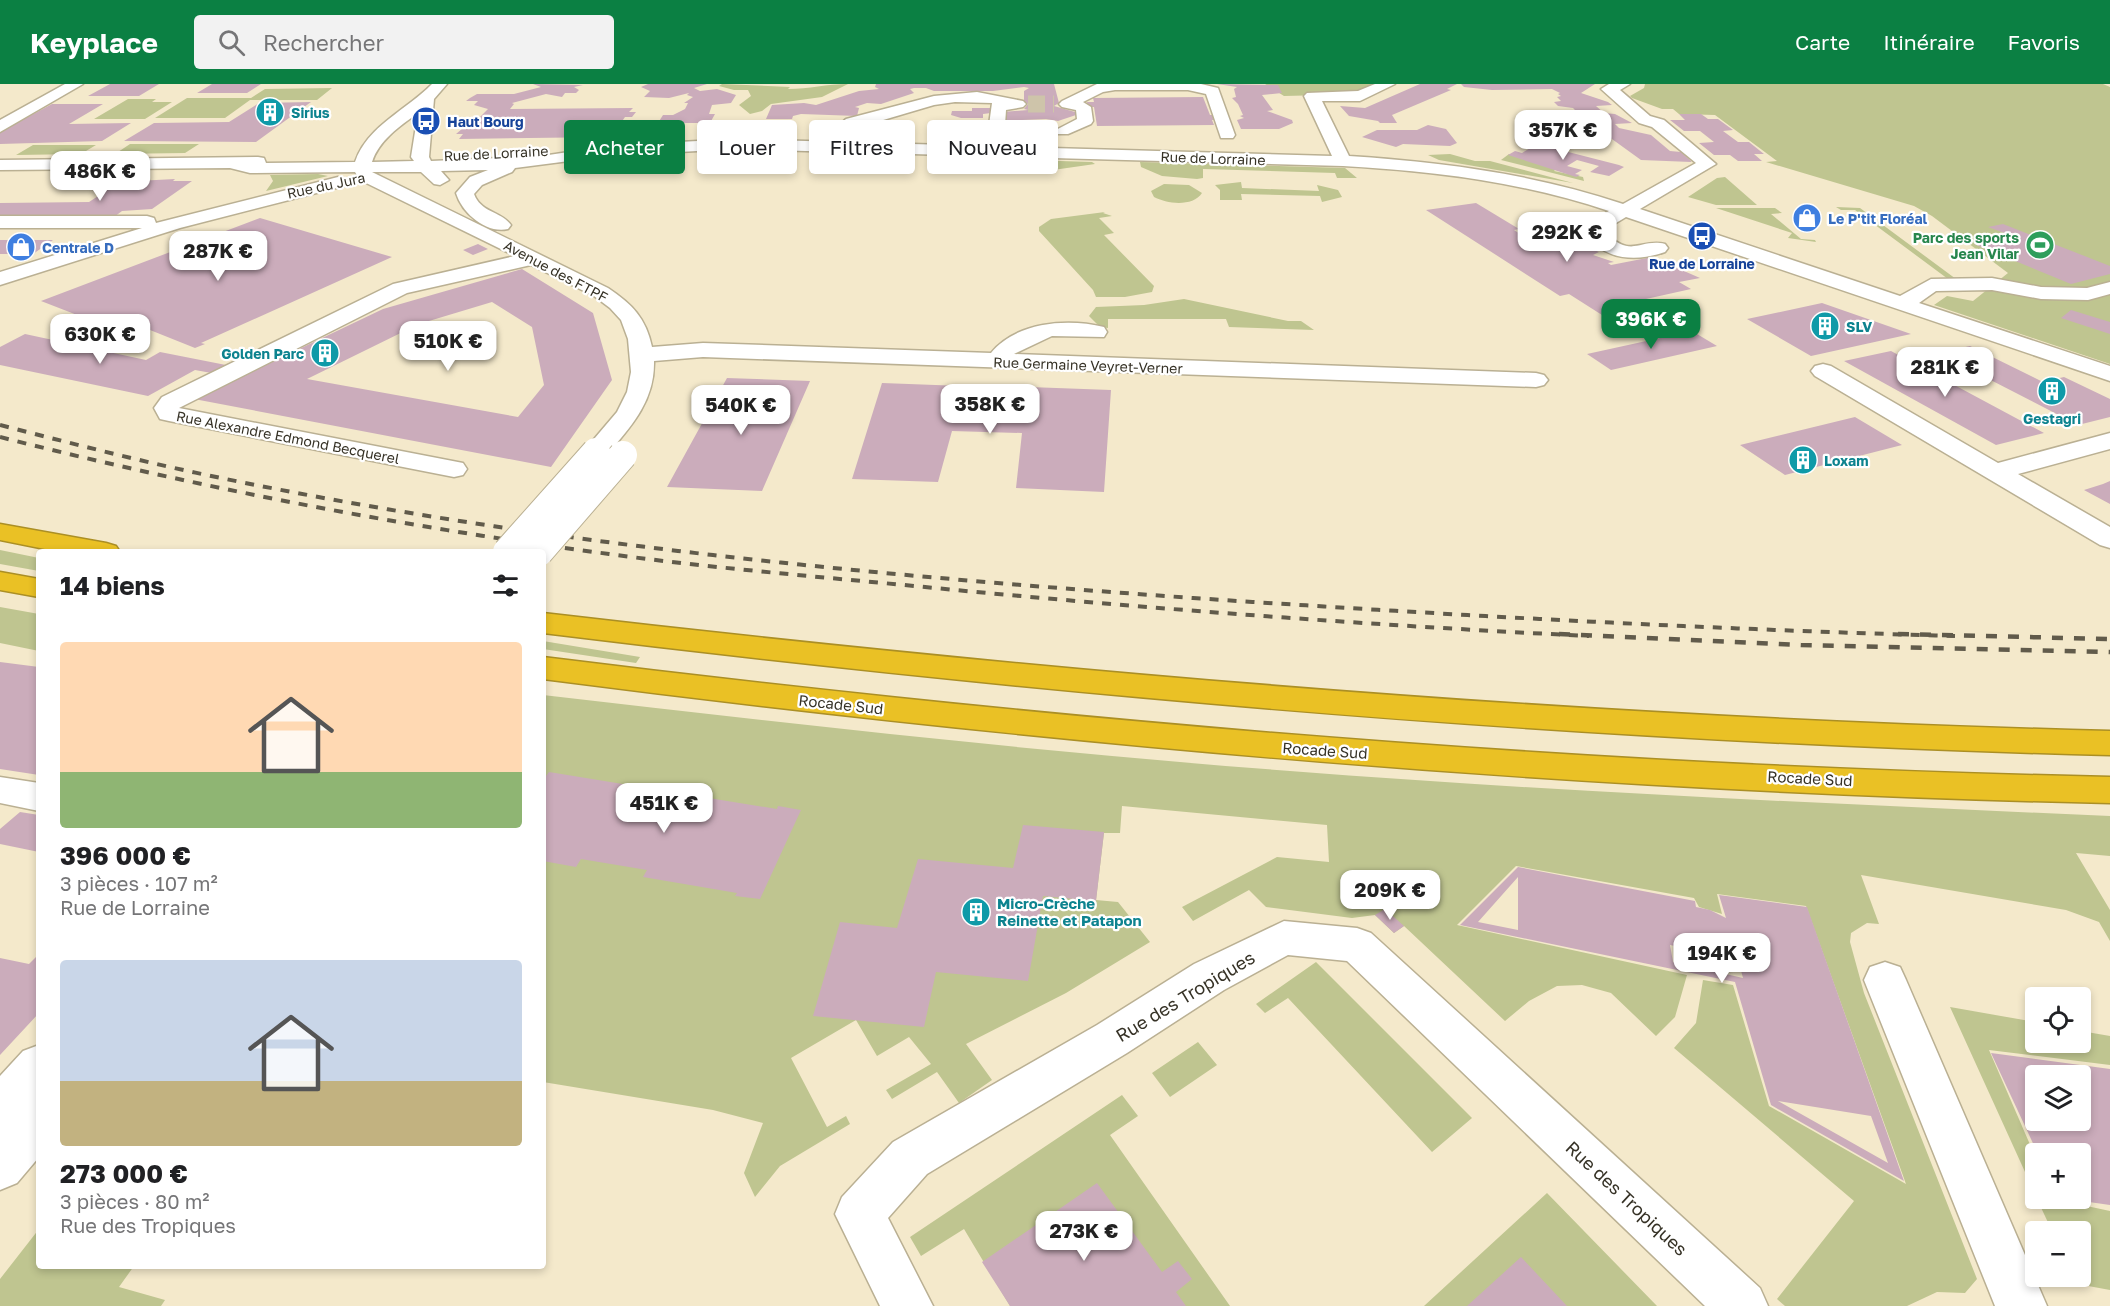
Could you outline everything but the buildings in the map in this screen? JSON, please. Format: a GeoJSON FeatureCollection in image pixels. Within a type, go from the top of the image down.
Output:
{"type":"FeatureCollection","features":[{"type":"Feature","properties":{"kind":"highway"},"geometry":{"type":"LineString","coordinates":[[0,532],[90,549]]}},
{"type":"Feature","properties":{"kind":"highway"},"geometry":{"type":"LineString","coordinates":[[0,581],[36,587]]}},
{"type":"Feature","properties":{"kind":"highway"},"geometry":{"type":"LineString","coordinates":[[546,623],[889,663],[1296,701],[1494,715],[1909,736],[2110,742]]}},
{"type":"Feature","properties":{"kind":"highway","name":"Rocade Sud"},"geometry":{"type":"LineString","coordinates":[[546,668],[888,710],[1344,752],[1868,781],[2110,790]]}},
{"type":"Feature","properties":{"kind":"highway"},"geometry":{"type":"LineString","coordinates":[[1909,736],[2110,732]]}},
{"type":"Feature","properties":{"kind":"street"},"geometry":{"type":"LineString","coordinates":[[0,127],[76,84]]}},
{"type":"Feature","properties":{"kind":"street"},"geometry":{"type":"LineString","coordinates":[[407,194],[399,184],[401,176],[427,101],[440,84]]}},
{"type":"Feature","properties":{"kind":"street"},"geometry":{"type":"LineString","coordinates":[[1343,161],[1312,96],[1360,96],[1388,84]]}},
{"type":"Feature","properties":{"kind":"street"},"geometry":{"type":"LineString","coordinates":[[1623,84],[1609,89],[1645,120],[1658,123],[1707,164],[1598,226],[1596,234],[1605,244],[1620,252],[1646,253],[1658,248]]}},
{"type":"Feature","properties":{"kind":"street"},"geometry":{"type":"LineString","coordinates":[[43,103],[67,98],[89,85]]}},
{"type":"Feature","properties":{"kind":"street"},"geometry":{"type":"LineString","coordinates":[[1062,131],[1085,121],[1083,107],[1061,104],[1099,88],[1202,88],[1213,92],[1227,135]]}},
{"type":"Feature","properties":{"kind":"street"},"geometry":{"type":"LineString","coordinates":[[859,120],[937,99],[994,98],[1023,104],[998,106],[997,120]]}},
{"type":"Feature","properties":{"kind":"street"},"geometry":{"type":"LineString","coordinates":[[357,141],[427,101]]}},
{"type":"Feature","properties":{"kind":"street"},"geometry":{"type":"LineString","coordinates":[[411,110],[408,123],[384,149],[406,165],[458,159],[564,153]]}},
{"type":"Feature","properties":{"kind":"street"},"geometry":{"type":"LineString","coordinates":[[0,165],[248,165],[363,169],[367,150],[411,110]]}},
{"type":"Feature","properties":{"kind":"street","name":"Rue de Lorraine"},"geometry":{"type":"LineString","coordinates":[[685,147],[733,144],[1343,161],[1435,166],[1477,172],[1538,184],[1626,211],[2110,374]]}},
{"type":"Feature","properties":{"kind":"street"},"geometry":{"type":"LineString","coordinates":[[248,165],[321,151]]}},
{"type":"Feature","properties":{"kind":"street"},"geometry":{"type":"LineString","coordinates":[[1120,171],[1125,162],[1136,156]]}},
{"type":"Feature","properties":{"kind":"street","name":"Rue de Lorraine"},"geometry":{"type":"LineString","coordinates":[[406,165],[542,161],[564,158]]}},
{"type":"Feature","properties":{"kind":"street"},"geometry":{"type":"LineString","coordinates":[[542,161],[509,167],[476,181],[466,189],[467,202],[479,214],[619,283],[643,303],[653,323]]}},
{"type":"Feature","properties":{"kind":"street","name":"Rue du Jura"},"geometry":{"type":"LineString","coordinates":[[228,208],[248,199],[261,187],[260,179],[248,165]]}},
{"type":"Feature","properties":{"kind":"street","name":"Rue du Jura"},"geometry":{"type":"LineString","coordinates":[[0,279],[173,224],[363,169],[406,165]]}},
{"type":"Feature","properties":{"kind":"street","name":"Avenue des FTPF"},"geometry":{"type":"LineString","coordinates":[[406,165],[439,177],[452,203],[471,218],[610,287],[638,306],[653,323],[650,354],[639,391],[626,416],[510,549]]}},
{"type":"Feature","properties":{"kind":"street","name":"Avenue des FTPF"},"geometry":{"type":"LineString","coordinates":[[363,169],[407,194],[601,292],[626,311],[650,354],[659,390],[650,417],[623,455],[542,549]]}},
{"type":"Feature","properties":{"kind":"street","name":"Rue du Jura"},"geometry":{"type":"LineString","coordinates":[[228,208],[326,192],[407,194]]}},
{"type":"Feature","properties":{"kind":"street"},"geometry":{"type":"LineString","coordinates":[[0,222],[173,224]]}},
{"type":"Feature","properties":{"kind":"street","name":"Rue Alexandre Edmond Becquerel"},"geometry":{"type":"LineString","coordinates":[[454,469],[169,414],[166,408],[171,402],[280,346],[400,288],[431,279],[487,270],[534,258]]}},
{"type":"Feature","properties":{"kind":"street"},"geometry":{"type":"LineString","coordinates":[[1903,304],[1931,285],[1992,284],[2041,294],[2088,294],[2110,288]]}},
{"type":"Feature","properties":{"kind":"street"},"geometry":{"type":"LineString","coordinates":[[997,361],[1007,348],[1049,329],[1096,332]]}},
{"type":"Feature","properties":{"kind":"street","name":"Rue Germaine Veyret-Verner"},"geometry":{"type":"LineString","coordinates":[[650,354],[704,350],[1536,380]]}},
{"type":"Feature","properties":{"kind":"street"},"geometry":{"type":"LineString","coordinates":[[1823,371],[2110,539]]}},
{"type":"Feature","properties":{"kind":"street"},"geometry":{"type":"LineString","coordinates":[[1995,472],[2110,441]]}},
{"type":"Feature","properties":{"kind":"street"},"geometry":{"type":"LineString","coordinates":[[0,790],[36,796]]}},
{"type":"Feature","properties":{"kind":"street","name":"Rue des Tropiques"},"geometry":{"type":"LineString","coordinates":[[907,1306],[859,1214],[910,1158],[1112,1039],[1209,977],[1284,938],[1357,945],[1742,1306]]}},
{"type":"Feature","properties":{"kind":"street"},"geometry":{"type":"LineString","coordinates":[[1885,980],[2021,1306]]}},
{"type":"Feature","properties":{"kind":"street"},"geometry":{"type":"LineString","coordinates":[[0,1109],[36,1068]]}},
{"type":"Feature","properties":{"kind":"street"},"geometry":{"type":"LineString","coordinates":[[0,1167],[36,1125]]}},
{"type":"Feature","properties":{"kind":"green space"},"geometry":{"type":"Polygon","coordinates":[[[722,84],[790,87],[788,89],[848,84],[822,97],[771,104],[762,111],[750,114],[739,105],[751,96],[748,90],[734,90],[719,86],[722,84]]]}},
{"type":"Feature","properties":{"kind":"green space"},"geometry":{"type":"Polygon","coordinates":[[[1265,84],[1375,84],[1372,88],[1325,95],[1284,96],[1265,84]]]}},
{"type":"Feature","properties":{"kind":"green space","name":"Parc des sports Jean Vilar"},"geometry":{"type":"Polygon","coordinates":[[[1645,84],[2103,84],[2110,87],[2110,364],[1934,305],[1947,296],[1973,301],[2008,273],[1932,216],[1914,206],[1766,162],[1777,161],[1715,115],[1679,114],[1673,109],[1662,109],[1630,96],[1644,88],[1645,84]]]}},
{"type":"Feature","properties":{"kind":"green space"},"geometry":{"type":"Polygon","coordinates":[[[332,88],[317,100],[250,100],[225,118],[155,118],[187,98],[251,98],[265,89],[332,88]]]}},
{"type":"Feature","properties":{"kind":"green space"},"geometry":{"type":"Polygon","coordinates":[[[128,99],[156,99],[152,102],[172,102],[145,119],[94,119],[128,99]]]}},
{"type":"Feature","properties":{"kind":"green space"},"geometry":{"type":"Polygon","coordinates":[[[130,144],[199,144],[185,153],[115,154],[130,144]]]}},
{"type":"Feature","properties":{"kind":"green space"},"geometry":{"type":"Polygon","coordinates":[[[33,145],[96,145],[81,154],[16,155],[33,145]]]}},
{"type":"Feature","properties":{"kind":"green space"},"geometry":{"type":"Polygon","coordinates":[[[1450,154],[1475,161],[1490,161],[1573,183],[1439,160],[1428,155],[1450,154]]]}},
{"type":"Feature","properties":{"kind":"green space"},"geometry":{"type":"Polygon","coordinates":[[[1509,154],[1556,169],[1554,171],[1583,177],[1584,181],[1501,160],[1509,154]]]}},
{"type":"Feature","properties":{"kind":"green space"},"geometry":{"type":"Polygon","coordinates":[[[1058,161],[1095,164],[1058,169],[1058,161]]]}},
{"type":"Feature","properties":{"kind":"green space"},"geometry":{"type":"Polygon","coordinates":[[[1140,162],[1345,168],[1357,178],[1337,178],[1335,173],[1203,169],[1203,178],[1197,179],[1162,176],[1141,167],[1140,162]]]}},
{"type":"Feature","properties":{"kind":"green space"},"geometry":{"type":"Polygon","coordinates":[[[318,174],[328,176],[266,191],[273,181],[270,175],[318,174]]]}},
{"type":"Feature","properties":{"kind":"green space"},"geometry":{"type":"Polygon","coordinates":[[[1725,177],[1757,205],[1716,205],[1688,197],[1717,178],[1725,177]]]}},
{"type":"Feature","properties":{"kind":"green space"},"geometry":{"type":"Polygon","coordinates":[[[1241,182],[1242,188],[1319,191],[1317,185],[1338,190],[1342,197],[1322,202],[1320,196],[1241,194],[1242,200],[1220,200],[1220,190],[1215,185],[1241,182]]]}},
{"type":"Feature","properties":{"kind":"green space"},"geometry":{"type":"Polygon","coordinates":[[[1164,184],[1189,185],[1202,193],[1193,201],[1180,203],[1154,197],[1151,191],[1164,184]]]}},
{"type":"Feature","properties":{"kind":"green space"},"geometry":{"type":"Polygon","coordinates":[[[1836,207],[1860,208],[1956,279],[1948,279],[1855,210],[1841,210],[1836,207]]]}},
{"type":"Feature","properties":{"kind":"green space"},"geometry":{"type":"Polygon","coordinates":[[[1716,208],[1775,208],[1782,213],[1771,214],[1801,239],[1816,242],[1788,238],[1792,233],[1716,208]]]}},
{"type":"Feature","properties":{"kind":"green space"},"geometry":{"type":"Polygon","coordinates":[[[1105,212],[1103,213],[1112,216],[1099,218],[1114,233],[1104,235],[1154,286],[1152,292],[1125,297],[1096,297],[1093,290],[1039,231],[1039,227],[1051,219],[1105,212]]]}},
{"type":"Feature","properties":{"kind":"green space"},"geometry":{"type":"Polygon","coordinates":[[[1184,299],[1288,321],[1301,321],[1314,330],[1229,327],[1226,319],[1108,319],[1108,328],[1100,327],[1089,316],[1096,307],[1144,305],[1184,299]]]}},
{"type":"Feature","properties":{"kind":"green space"},"geometry":{"type":"Polygon","coordinates":[[[0,550],[36,557],[36,570],[0,564],[0,550]]]}},
{"type":"Feature","properties":{"kind":"green space"},"geometry":{"type":"Polygon","coordinates":[[[0,607],[36,613],[36,650],[0,643],[0,607]]]}},
{"type":"Feature","properties":{"kind":"green space"},"geometry":{"type":"Polygon","coordinates":[[[546,641],[640,657],[636,663],[546,649],[546,641]]]}},
{"type":"Feature","properties":{"kind":"green space"},"geometry":{"type":"Polygon","coordinates":[[[546,695],[916,737],[1290,771],[1597,791],[2110,816],[2110,856],[2076,853],[2110,910],[2110,941],[2099,922],[2066,910],[1861,875],[1879,924],[1867,923],[1851,933],[1850,942],[1864,993],[1977,1279],[1965,1293],[1937,1292],[1907,1306],[1785,1306],[1777,1299],[1854,1201],[1674,1048],[1696,1023],[1703,980],[1733,985],[1769,1106],[1906,1184],[1806,906],[1717,894],[1722,914],[1699,907],[1694,898],[1516,866],[1457,925],[1687,975],[1675,1017],[1656,1036],[1611,993],[1582,985],[1557,986],[1529,1001],[1505,1021],[1404,926],[1394,933],[1375,915],[1352,918],[1266,907],[1249,890],[1193,921],[1182,907],[1277,857],[1329,862],[1327,825],[1122,806],[1120,833],[1104,833],[1096,900],[1118,902],[1150,942],[1066,993],[966,1044],[992,1080],[959,1103],[937,1072],[892,1099],[886,1090],[931,1064],[909,1037],[877,1056],[856,1020],[791,1058],[827,1127],[846,1116],[850,1124],[780,1166],[755,1197],[744,1173],[763,1123],[713,1110],[546,1082],[546,695]]]}},
{"type":"Feature","properties":{"kind":"green space"},"geometry":{"type":"Polygon","coordinates":[[[1316,962],[1472,1118],[1432,1152],[1288,998],[1265,1013],[1256,1004],[1316,962]]]}},
{"type":"Feature","properties":{"kind":"green space"},"geometry":{"type":"Polygon","coordinates":[[[1950,1007],[2025,1020],[2025,1053],[2091,1053],[2091,1033],[2110,1036],[2110,1065],[1989,1050],[2029,1143],[2025,1143],[2025,1172],[1950,1007]]]}},
{"type":"Feature","properties":{"kind":"green space"},"geometry":{"type":"Polygon","coordinates":[[[1198,1042],[1217,1065],[1170,1097],[1152,1073],[1198,1042]]]}},
{"type":"Feature","properties":{"kind":"green space"},"geometry":{"type":"Polygon","coordinates":[[[1122,1095],[1138,1116],[1110,1135],[1230,1306],[1010,1306],[964,1229],[921,1256],[910,1237],[1122,1095]]]}},
{"type":"Feature","properties":{"kind":"green space"},"geometry":{"type":"Polygon","coordinates":[[[1547,1193],[1657,1306],[1424,1306],[1547,1193]]]}},
{"type":"Feature","properties":{"kind":"green space"},"geometry":{"type":"Polygon","coordinates":[[[2091,1207],[2110,1211],[2110,1290],[2091,1286],[2091,1221],[2047,1221],[2042,1209],[2091,1209],[2091,1207]]]}},
{"type":"Feature","properties":{"kind":"green space"},"geometry":{"type":"Polygon","coordinates":[[[36,1233],[36,1269],[132,1269],[119,1287],[165,1300],[161,1306],[0,1306],[0,1279],[36,1233]]]}},
{"type":"Feature","properties":{"kind":"tunnel"},"geometry":{"type":"LineString","coordinates":[[1028,104],[1054,104]]}},
{"type":"Feature","properties":{"kind":"railway"},"geometry":{"type":"LineString","coordinates":[[0,425],[166,466],[341,501],[583,539],[705,554],[949,579],[1193,598],[1574,621],[1955,636]]}},
{"type":"Feature","properties":{"kind":"railway"},"geometry":{"type":"LineString","coordinates":[[0,437],[151,473],[379,519],[647,559],[1167,609],[1420,627],[1589,636]]}},
{"type":"Feature","properties":{"kind":"railway"},"geometry":{"type":"LineString","coordinates":[[1559,634],[1801,645],[2110,652]]}},
{"type":"Feature","properties":{"kind":"railway"},"geometry":{"type":"LineString","coordinates":[[1898,634],[2110,639]]}},
{"type":"Feature","properties":{"kind":"place","name":"Sirius"},"geometry":{"type":"Point","coordinates":[270,112]}},
{"type":"Feature","properties":{"kind":"place","name":"Haut Bourg"},"geometry":{"type":"Point","coordinates":[426,121]}},
{"type":"Feature","properties":{"kind":"place","name":"Le P'tit Floréal"},"geometry":{"type":"Point","coordinates":[1807,218]}},
{"type":"Feature","properties":{"kind":"place","name":"Rue de Lorraine"},"geometry":{"type":"Point","coordinates":[1702,236]}},
{"type":"Feature","properties":{"kind":"place","name":"Parc des sports Jean Vilar"},"geometry":{"type":"Point","coordinates":[2040,245]}},
{"type":"Feature","properties":{"kind":"place","name":"Centrale D"},"geometry":{"type":"Point","coordinates":[21,247]}},
{"type":"Feature","properties":{"kind":"place","name":"SLV"},"geometry":{"type":"Point","coordinates":[1825,326]}},
{"type":"Feature","properties":{"kind":"place","name":"Golden Parc"},"geometry":{"type":"Point","coordinates":[325,353]}},
{"type":"Feature","properties":{"kind":"place","name":"Gestagri"},"geometry":{"type":"Point","coordinates":[2052,391]}},
{"type":"Feature","properties":{"kind":"place","name":"Loxam"},"geometry":{"type":"Point","coordinates":[1803,460]}},
{"type":"Feature","properties":{"kind":"place","name":"Micro-Crèche Reinette et Patapon"},"geometry":{"type":"Point","coordinates":[976,912]}}]}
